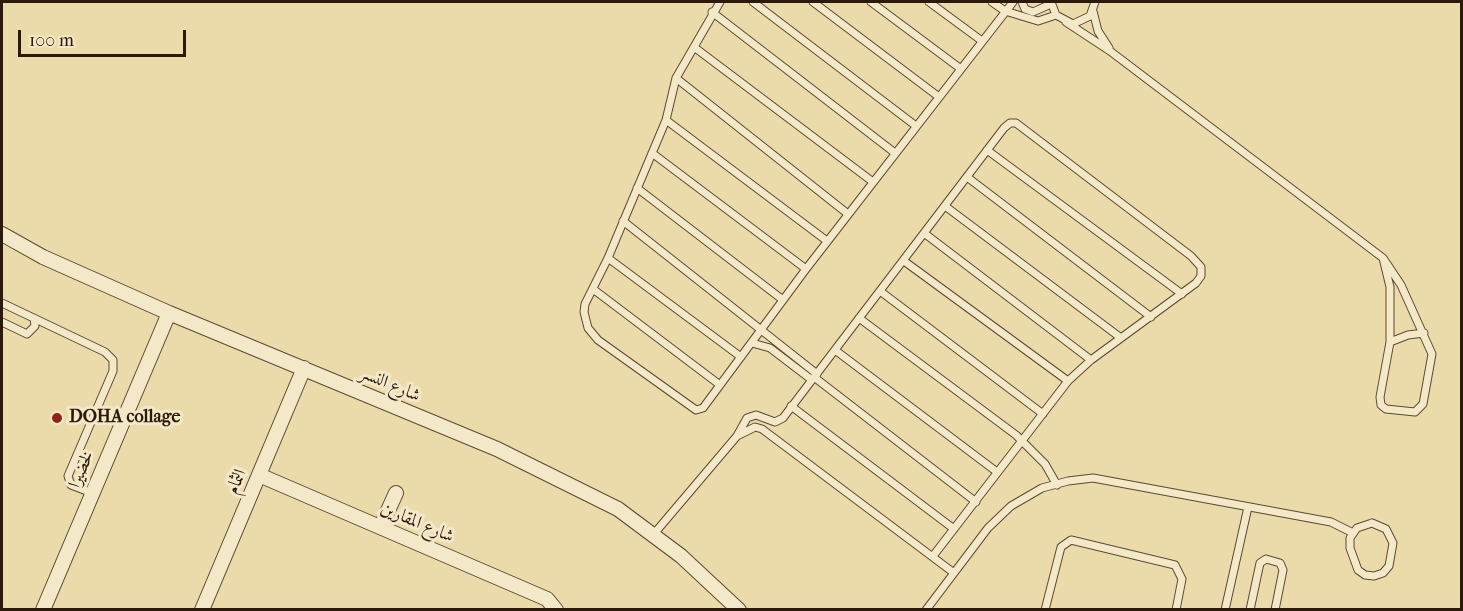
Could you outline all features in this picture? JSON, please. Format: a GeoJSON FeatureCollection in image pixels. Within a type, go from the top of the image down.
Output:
{"type":"FeatureCollection","features":[{"type":"Feature","properties":{"kind":"street","name":"شارع النسر"},"geometry":{"type":"LineString","coordinates":[[2,234],[43,257],[170,313],[496,449],[618,509],[681,556],[740,609]]}},
{"type":"Feature","properties":{"kind":"street","name":"لخضيرا"},"geometry":{"type":"LineString","coordinates":[[43,609],[170,313]]}},
{"type":"Feature","properties":{"kind":"street","name":"الثمام"},"geometry":{"type":"LineString","coordinates":[[202,609],[303,368]]}},
{"type":"Feature","properties":{"kind":"street","name":"شارع المقارين"},"geometry":{"type":"LineString","coordinates":[[259,475],[547,599],[556,609]]}},
{"type":"Feature","properties":{"kind":"street"},"geometry":{"type":"LineString","coordinates":[[381,526],[396,493]]}},
{"type":"Feature","properties":{"kind":"lane"},"geometry":{"type":"LineString","coordinates":[[720,2],[712,12],[676,78],[666,120],[608,258],[585,304],[584,312],[588,328],[598,340],[696,410],[703,408],[806,269],[1013,2]]}},
{"type":"Feature","properties":{"kind":"lane"},"geometry":{"type":"LineString","coordinates":[[753,2],[916,126]]}},
{"type":"Feature","properties":{"kind":"lane"},"geometry":{"type":"LineString","coordinates":[[813,2],[939,97]]}},
{"type":"Feature","properties":{"kind":"lane"},"geometry":{"type":"LineString","coordinates":[[871,2],[961,69]]}},
{"type":"Feature","properties":{"kind":"lane"},"geometry":{"type":"LineString","coordinates":[[929,2],[982,41]]}},
{"type":"Feature","properties":{"kind":"lane"},"geometry":{"type":"LineString","coordinates":[[992,2],[1005,11],[1038,21],[1056,15]]}},
{"type":"Feature","properties":{"kind":"lane"},"geometry":{"type":"LineString","coordinates":[[1022,2],[1025,9],[1033,12],[1051,3],[1056,15],[1110,51],[1383,258],[1401,285],[1432,354],[1423,404],[1415,412],[1386,409],[1381,405],[1380,398],[1390,342],[1390,287],[1383,258]]}},
{"type":"Feature","properties":{"kind":"lane"},"geometry":{"type":"LineString","coordinates":[[1095,2],[1093,11],[1098,31],[1110,51]]}},
{"type":"Feature","properties":{"kind":"lane"},"geometry":{"type":"LineString","coordinates":[[1066,22],[1079,23],[1093,11]]}},
{"type":"Feature","properties":{"kind":"lane"},"geometry":{"type":"LineString","coordinates":[[712,12],[896,153]]}},
{"type":"Feature","properties":{"kind":"lane"},"geometry":{"type":"LineString","coordinates":[[694,47],[873,182]]}},
{"type":"Feature","properties":{"kind":"lane"},"geometry":{"type":"LineString","coordinates":[[676,78],[848,214]]}},
{"type":"Feature","properties":{"kind":"lane"},"geometry":{"type":"LineString","coordinates":[[666,120],[827,242]]}},
{"type":"Feature","properties":{"kind":"lane"},"geometry":{"type":"LineString","coordinates":[[770,435],[987,150],[1010,123],[1022,126],[1198,263],[1201,271],[1199,280],[1091,360],[1068,381],[933,556]]}},
{"type":"Feature","properties":{"kind":"lane"},"geometry":{"type":"LineString","coordinates":[[987,150],[1182,294]]}},
{"type":"Feature","properties":{"kind":"lane"},"geometry":{"type":"LineString","coordinates":[[652,153],[806,269]]}},
{"type":"Feature","properties":{"kind":"lane"},"geometry":{"type":"LineString","coordinates":[[967,177],[1151,317]]}},
{"type":"Feature","properties":{"kind":"lane"},"geometry":{"type":"LineString","coordinates":[[637,188],[783,300]]}},
{"type":"Feature","properties":{"kind":"lane"},"geometry":{"type":"LineString","coordinates":[[945,206],[1121,338]]}},
{"type":"Feature","properties":{"kind":"lane"},"geometry":{"type":"LineString","coordinates":[[623,221],[762,328],[814,377]]}},
{"type":"Feature","properties":{"kind":"lane"},"geometry":{"type":"LineString","coordinates":[[924,233],[1091,360]]}},
{"type":"Feature","properties":{"kind":"lane"},"geometry":{"type":"LineString","coordinates":[[608,258],[741,357]]}},
{"type":"Feature","properties":{"kind":"lane"},"geometry":{"type":"LineString","coordinates":[[904,261],[1068,381]]}},
{"type":"Feature","properties":{"kind":"lane"},"geometry":{"type":"LineString","coordinates":[[593,289],[720,385]]}},
{"type":"Feature","properties":{"kind":"lane"},"geometry":{"type":"LineString","coordinates":[[880,291],[1043,414]]}},
{"type":"Feature","properties":{"kind":"lane"},"geometry":{"type":"LineString","coordinates":[[2,303],[105,352],[112,360],[113,371],[68,476],[71,484],[92,493]]}},
{"type":"Feature","properties":{"kind":"lane"},"geometry":{"type":"LineString","coordinates":[[2,322],[27,334],[35,326],[34,318]]}},
{"type":"Feature","properties":{"kind":"lane"},"geometry":{"type":"LineString","coordinates":[[859,318],[1022,441],[1045,464],[1058,485]]}},
{"type":"Feature","properties":{"kind":"lane"},"geometry":{"type":"LineString","coordinates":[[1390,342],[1408,335],[1424,333]]}},
{"type":"Feature","properties":{"kind":"lane"},"geometry":{"type":"LineString","coordinates":[[752,343],[770,348],[814,377],[976,502]]}},
{"type":"Feature","properties":{"kind":"lane"},"geometry":{"type":"LineString","coordinates":[[835,350],[997,472]]}},
{"type":"Feature","properties":{"kind":"lane"},"geometry":{"type":"LineString","coordinates":[[791,406],[954,529]]}},
{"type":"Feature","properties":{"kind":"lane"},"geometry":{"type":"LineString","coordinates":[[652,535],[752,416],[779,421]]}},
{"type":"Feature","properties":{"kind":"lane"},"geometry":{"type":"LineString","coordinates":[[737,436],[755,427],[770,435],[954,573]]}},
{"type":"Feature","properties":{"kind":"lane"},"geometry":{"type":"LineString","coordinates":[[926,609],[988,528],[1011,506],[1042,488],[1093,478],[1331,522],[1353,533]]}},
{"type":"Feature","properties":{"kind":"lane"},"geometry":{"type":"LineString","coordinates":[[1225,609],[1248,507]]}},
{"type":"Feature","properties":{"kind":"lane"},"geometry":{"type":"LineString","coordinates":[[1372,523],[1382,526],[1390,533],[1393,543],[1392,556],[1383,573],[1370,576],[1358,570],[1350,548],[1353,533],[1361,525],[1372,523]]}},
{"type":"Feature","properties":{"kind":"lane"},"geometry":{"type":"LineString","coordinates":[[1045,609],[1061,547],[1071,540],[1175,565],[1182,579],[1176,609]]}},
{"type":"Feature","properties":{"kind":"lane"},"geometry":{"type":"LineString","coordinates":[[1250,609],[1260,563],[1266,559],[1280,563],[1283,570],[1275,609]]}},
{"type":"Feature","properties":{"kind":"place","name":"DOHA collage"},"geometry":{"type":"Point","coordinates":[57,418]}}]}
